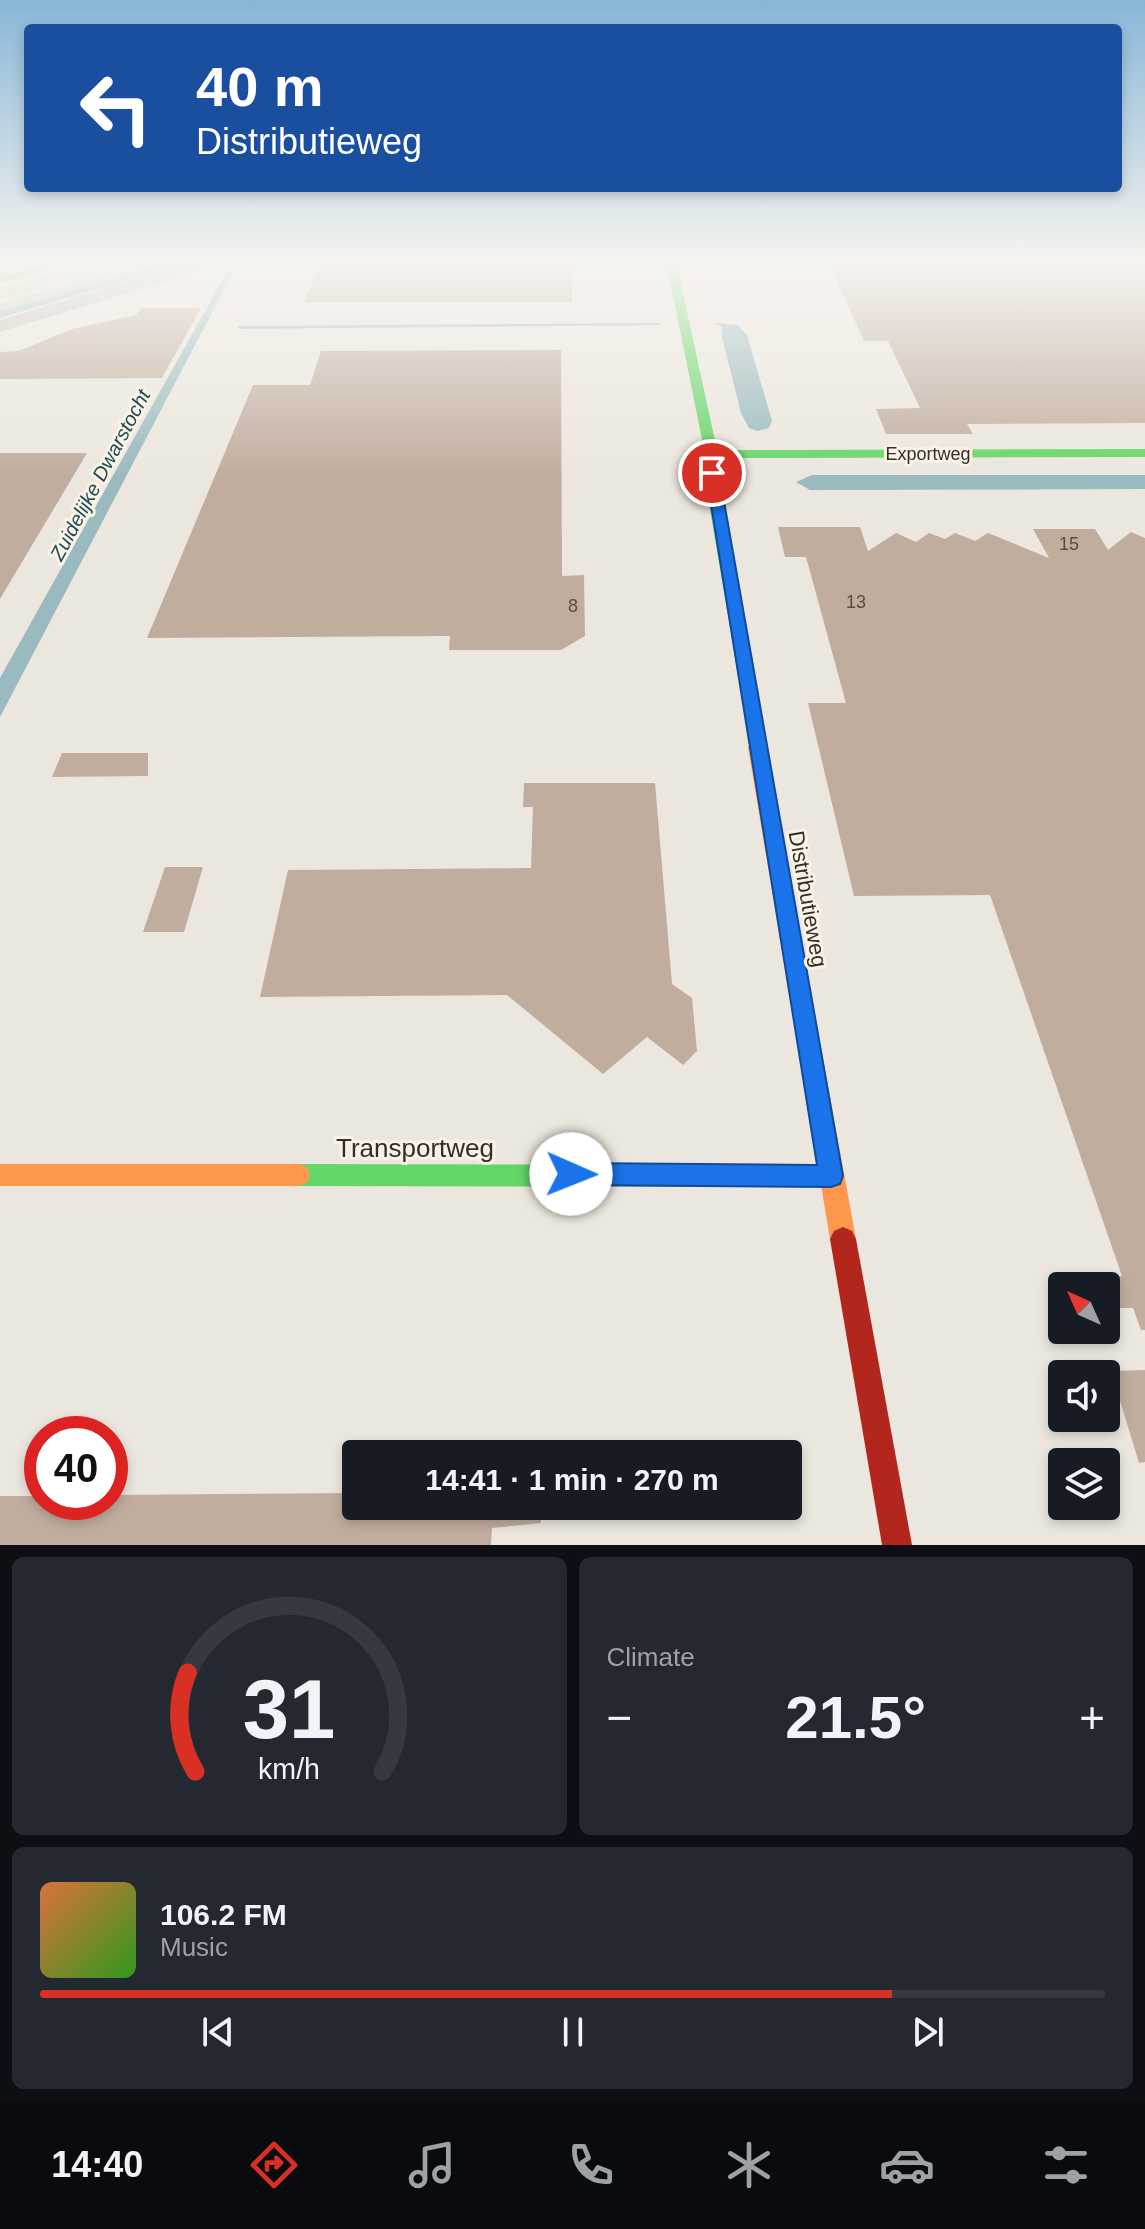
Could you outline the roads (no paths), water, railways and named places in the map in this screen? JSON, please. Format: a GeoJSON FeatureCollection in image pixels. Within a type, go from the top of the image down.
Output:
{"type":"FeatureCollection","features":[{"type":"Feature","properties":{"kind":"main road","name":"Distributieweg"},"geometry":{"type":"LineString","coordinates":[[686,333],[711,454],[716,506],[897,1545]]}},
{"type":"Feature","properties":{"kind":"main road","name":"Exportweg"},"geometry":{"type":"LineString","coordinates":[[711,454],[1145,453]]}},
{"type":"Feature","properties":{"kind":"main road","name":"Transportweg"},"geometry":{"type":"LineString","coordinates":[[0,1175],[831,1176]]}},
{"type":"Feature","properties":{"kind":"water"},"geometry":{"type":"Polygon","coordinates":[[[193,333],[201,333],[0,717],[0,678],[193,333]]]}},
{"type":"Feature","properties":{"kind":"water"},"geometry":{"type":"Polygon","coordinates":[[[722,333],[747,335],[772,421],[769,428],[757,431],[749,428],[741,413],[722,333]]]}},
{"type":"Feature","properties":{"kind":"water"},"geometry":{"type":"Polygon","coordinates":[[[812,475],[1145,475],[1145,489],[810,490],[796,482],[812,475]]]}},
{"type":"Feature","properties":{"kind":"water label","name":"Zuidelijke Dwarstocht"},"geometry":{"type":"Point","coordinates":[100,475]}}]}
